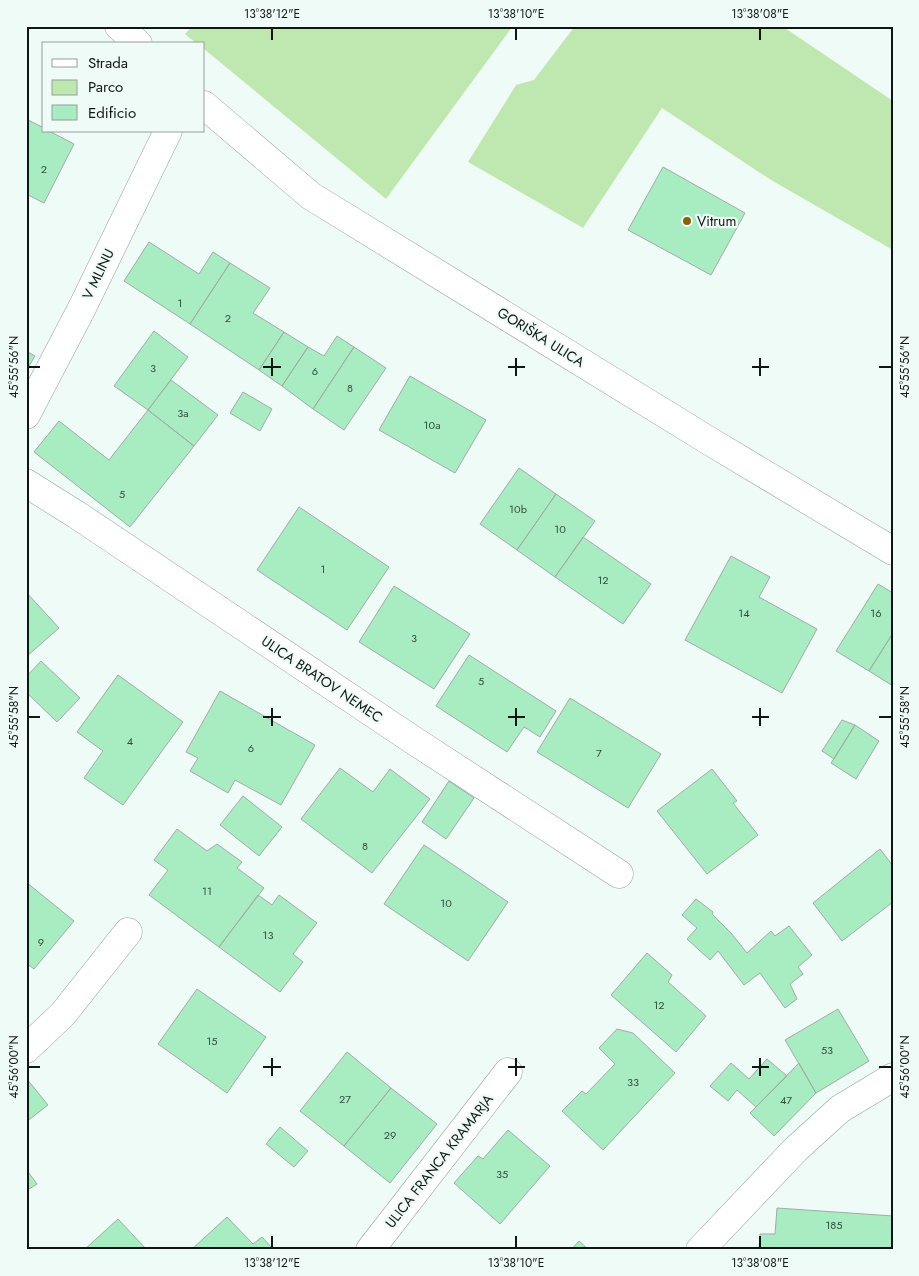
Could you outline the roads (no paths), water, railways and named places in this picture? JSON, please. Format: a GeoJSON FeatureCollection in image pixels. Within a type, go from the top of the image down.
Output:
{"type":"FeatureCollection","features":[{"type":"Feature","properties":{"kind":"street"},"geometry":{"type":"LineString","coordinates":[[119,26],[136,42]]}},
{"type":"Feature","properties":{"kind":"street","name":"GORIŠKA ULICA"},"geometry":{"type":"LineString","coordinates":[[205,106],[311,196],[734,456],[893,551]]}},
{"type":"Feature","properties":{"kind":"street","name":"V MLINU"},"geometry":{"type":"LineString","coordinates":[[26,415],[82,308],[168,132]]}},
{"type":"Feature","properties":{"kind":"street","name":"ULICA BRATOV NEMEC"},"geometry":{"type":"LineString","coordinates":[[26,483],[101,531],[413,740],[619,874]]}},
{"type":"Feature","properties":{"kind":"street"},"geometry":{"type":"LineString","coordinates":[[26,1049],[63,1014],[128,932]]}},
{"type":"Feature","properties":{"kind":"street","name":"ULICA FRANCA KRAMARJA"},"geometry":{"type":"LineString","coordinates":[[370,1250],[508,1072]]}},
{"type":"Feature","properties":{"kind":"street"},"geometry":{"type":"LineString","coordinates":[[700,1250],[796,1149],[840,1109],[893,1077]]}},
{"type":"Feature","properties":{"kind":"place","name":"Vitrum"},"geometry":{"type":"Point","coordinates":[687,221]}}]}
